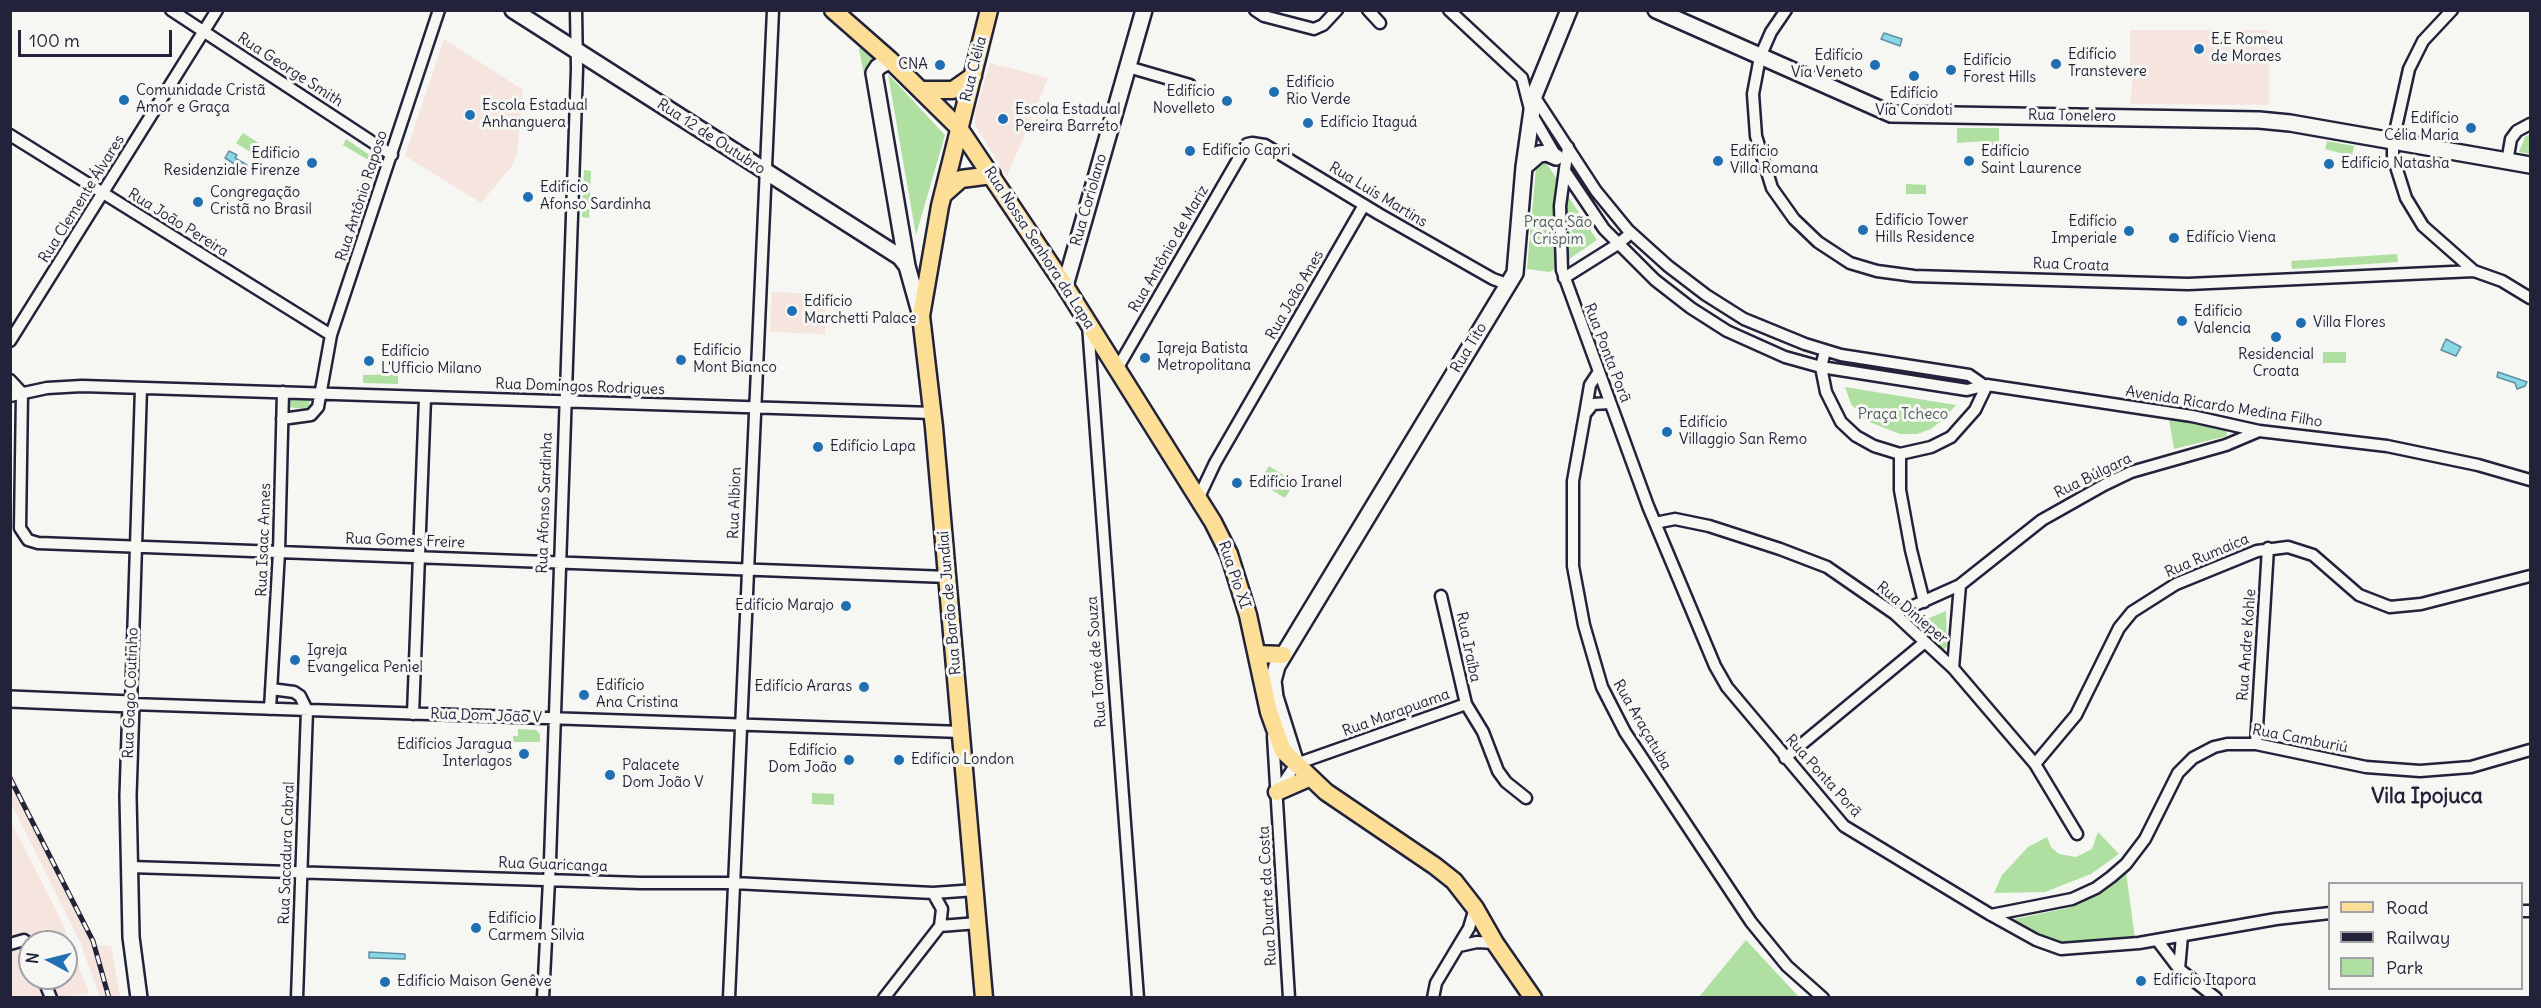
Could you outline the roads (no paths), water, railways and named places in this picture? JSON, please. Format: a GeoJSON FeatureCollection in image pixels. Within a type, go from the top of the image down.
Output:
{"type":"FeatureCollection","features":[{"type":"Feature","properties":{"kind":"main road"},"geometry":{"type":"LineString","coordinates":[[833,10],[890,60]]}},
{"type":"Feature","properties":{"kind":"main road","name":"Rua Clélia"},"geometry":{"type":"LineString","coordinates":[[944,195],[989,10]]}},
{"type":"Feature","properties":{"kind":"main road","name":"Rua Nossa Senhora da Lapa"},"geometry":{"type":"LineString","coordinates":[[890,60],[959,128],[1065,286],[1117,369]]}},
{"type":"Feature","properties":{"kind":"main road"},"geometry":{"type":"LineString","coordinates":[[922,90],[953,90],[973,76]]}},
{"type":"Feature","properties":{"kind":"main road"},"geometry":{"type":"LineString","coordinates":[[944,195],[962,179],[992,175]]}},
{"type":"Feature","properties":{"kind":"main road","name":"Rua Barão de Jundiaí"},"geometry":{"type":"LineString","coordinates":[[944,195],[921,316],[933,412],[984,998]]}},
{"type":"Feature","properties":{"kind":"main road","name":"Rua Pio XI"},"geometry":{"type":"LineString","coordinates":[[1117,369],[1229,554],[1257,654],[1271,720],[1281,746],[1309,778],[1342,804],[1445,873],[1475,908],[1495,943],[1533,998]]}},
{"type":"Feature","properties":{"kind":"main road"},"geometry":{"type":"LineString","coordinates":[[1257,654],[1283,655]]}},
{"type":"Feature","properties":{"kind":"main road"},"geometry":{"type":"LineString","coordinates":[[1277,792],[1309,778]]}},
{"type":"Feature","properties":{"kind":"street","name":"Rua George Smith"},"geometry":{"type":"LineString","coordinates":[[171,10],[392,155]]}},
{"type":"Feature","properties":{"kind":"street","name":"Rua Clemente Álvares"},"geometry":{"type":"LineString","coordinates":[[10,341],[15,326],[103,195],[217,10]]}},
{"type":"Feature","properties":{"kind":"street","name":"Rua Antônio Raposo"},"geometry":{"type":"LineString","coordinates":[[321,392],[331,335],[439,10]]}},
{"type":"Feature","properties":{"kind":"street","name":"Rua 12 de Outubro"},"geometry":{"type":"LineString","coordinates":[[513,10],[900,257],[907,266]]}},
{"type":"Feature","properties":{"kind":"street","name":"Rua Afonso Sardinha"},"geometry":{"type":"LineString","coordinates":[[543,998],[577,69],[576,10]]}},
{"type":"Feature","properties":{"kind":"street","name":"Rua Albion"},"geometry":{"type":"LineString","coordinates":[[729,998],[773,10]]}},
{"type":"Feature","properties":{"kind":"street","name":"Rua Coriolano"},"geometry":{"type":"LineString","coordinates":[[1065,286],[1144,10]]}},
{"type":"Feature","properties":{"kind":"street"},"geometry":{"type":"LineString","coordinates":[[1255,10],[1264,16],[1314,29],[1323,25],[1337,10]]}},
{"type":"Feature","properties":{"kind":"street"},"geometry":{"type":"LineString","coordinates":[[1368,10],[1380,23]]}},
{"type":"Feature","properties":{"kind":"street"},"geometry":{"type":"LineString","coordinates":[[1449,10],[1523,82],[1531,113],[1562,152],[1631,233],[1618,244],[1564,278],[1559,231],[1566,172],[1562,152],[1534,96]]}},
{"type":"Feature","properties":{"kind":"street","name":"Rua Tito"},"geometry":{"type":"LineString","coordinates":[[1283,655],[1501,285],[1515,273],[1524,167],[1534,96],[1569,10]]}},
{"type":"Feature","properties":{"kind":"street","name":"Rua Tonelero"},"geometry":{"type":"LineString","coordinates":[[1656,10],[1891,114],[2259,120],[2290,123],[2530,165]]}},
{"type":"Feature","properties":{"kind":"street","name":"Rua Croata"},"geometry":{"type":"LineString","coordinates":[[1786,10],[1771,32],[1760,57],[1753,94],[1752,115],[1763,164],[1772,188],[1794,219],[1818,242],[1856,265],[1914,276],[2188,284],[2474,271],[2502,281],[2530,298]]}},
{"type":"Feature","properties":{"kind":"street"},"geometry":{"type":"LineString","coordinates":[[2452,10],[2415,52],[2393,141],[2395,167],[2414,212],[2431,235],[2474,271]]}},
{"type":"Feature","properties":{"kind":"street"},"geometry":{"type":"LineString","coordinates":[[890,60],[878,67],[874,73],[907,266],[921,316]]}},
{"type":"Feature","properties":{"kind":"street"},"geometry":{"type":"LineString","coordinates":[[1128,67],[1190,85]]}},
{"type":"Feature","properties":{"kind":"street"},"geometry":{"type":"LineString","coordinates":[[1516,74],[1529,76],[1544,72]]}},
{"type":"Feature","properties":{"kind":"street"},"geometry":{"type":"LineString","coordinates":[[2507,162],[2511,139],[2530,124]]}},
{"type":"Feature","properties":{"kind":"street","name":"Rua João Pereira"},"geometry":{"type":"LineString","coordinates":[[10,135],[331,335]]}},
{"type":"Feature","properties":{"kind":"street","name":"Rua Luís Martins"},"geometry":{"type":"LineString","coordinates":[[1247,144],[1265,145],[1501,285]]}},
{"type":"Feature","properties":{"kind":"street","name":"Rua Antônio de Mariz"},"geometry":{"type":"LineString","coordinates":[[1117,369],[1247,144]]}},
{"type":"Feature","properties":{"kind":"street"},"geometry":{"type":"LineString","coordinates":[[1524,167],[1539,154],[1562,152]]}},
{"type":"Feature","properties":{"kind":"street"},"geometry":{"type":"LineString","coordinates":[[1566,172],[1604,229],[1618,244]]}},
{"type":"Feature","properties":{"kind":"street","name":"Rua João Anes"},"geometry":{"type":"LineString","coordinates":[[1195,495],[1210,465],[1215,463],[1364,205]]}},
{"type":"Feature","properties":{"kind":"street","name":"Avenida Ricardo Medina Filho"},"geometry":{"type":"LineString","coordinates":[[1631,233],[1702,292],[1736,315],[1773,333],[1825,351],[1969,375],[1984,385]]}},
{"type":"Feature","properties":{"kind":"street","name":"Avenida Ricardo Medina Filho"},"geometry":{"type":"LineString","coordinates":[[1618,244],[1655,280],[1691,308],[1727,331],[1767,350],[1821,367],[1967,390],[1984,385],[2192,416],[2259,431],[2387,446],[2478,465],[2530,480]]}},
{"type":"Feature","properties":{"kind":"street"},"geometry":{"type":"LineString","coordinates":[[1655,280],[1668,266]]}},
{"type":"Feature","properties":{"kind":"street","name":"Rua Ponta Porã"},"geometry":{"type":"LineString","coordinates":[[1564,278],[1655,523],[1715,666],[1727,687],[1844,826],[1991,915],[2036,940],[2061,949],[2083,949],[2157,940],[2276,919],[2328,913]]}},
{"type":"Feature","properties":{"kind":"street"},"geometry":{"type":"LineString","coordinates":[[1691,308],[1702,292]]}},
{"type":"Feature","properties":{"kind":"street"},"geometry":{"type":"LineString","coordinates":[[1727,331],[1736,315]]}},
{"type":"Feature","properties":{"kind":"street","name":"Rua Tomé de Souza"},"geometry":{"type":"LineString","coordinates":[[1088,323],[1138,998]]}},
{"type":"Feature","properties":{"kind":"street"},"geometry":{"type":"LineString","coordinates":[[1767,350],[1773,333]]}},
{"type":"Feature","properties":{"kind":"street"},"geometry":{"type":"LineString","coordinates":[[1825,351],[1821,367],[1826,392],[1841,422],[1856,436],[1874,446],[1900,454],[1931,447],[1952,437],[1975,410],[1984,385]]}},
{"type":"Feature","properties":{"kind":"street","name":"Rua Araçatuba"},"geometry":{"type":"LineString","coordinates":[[1598,373],[1590,385],[1573,481],[1573,566],[1584,626],[1602,687],[1631,742],[1751,922],[1787,966],[1823,998]]}},
{"type":"Feature","properties":{"kind":"street"},"geometry":{"type":"LineString","coordinates":[[10,380],[22,393]]}},
{"type":"Feature","properties":{"kind":"street","name":"Rua Domingos Rodrigues"},"geometry":{"type":"LineString","coordinates":[[10,396],[47,388],[141,388],[933,412]]}},
{"type":"Feature","properties":{"kind":"street","name":"Rua Gago Coutinho"},"geometry":{"type":"LineString","coordinates":[[139,998],[131,937],[130,867],[131,705],[141,388]]}},
{"type":"Feature","properties":{"kind":"street","name":"Rua Isaac Annes"},"geometry":{"type":"LineString","coordinates":[[270,709],[279,552],[283,392]]}},
{"type":"Feature","properties":{"kind":"street"},"geometry":{"type":"LineString","coordinates":[[282,419],[314,413],[321,392]]}},
{"type":"Feature","properties":{"kind":"street","name":"Rua Gomes Freire"},"geometry":{"type":"LineString","coordinates":[[22,393],[20,516],[23,535],[38,543],[558,560],[948,576]]}},
{"type":"Feature","properties":{"kind":"street"},"geometry":{"type":"LineString","coordinates":[[413,714],[425,398]]}},
{"type":"Feature","properties":{"kind":"street"},"geometry":{"type":"LineString","coordinates":[[1585,414],[1593,404],[1610,403]]}},
{"type":"Feature","properties":{"kind":"street","name":"Rua Búlgara"},"geometry":{"type":"LineString","coordinates":[[1895,614],[1960,585],[2042,520],[2104,484],[2131,472],[2226,445],[2259,431]]}},
{"type":"Feature","properties":{"kind":"street"},"geometry":{"type":"LineString","coordinates":[[1900,454],[1900,490],[1911,550],[1924,602]]}},
{"type":"Feature","properties":{"kind":"street","name":"Rua Dinieper"},"geometry":{"type":"LineString","coordinates":[[1655,523],[1675,519],[1742,535],[1827,567],[1895,614],[1953,668],[2035,764],[2077,834]]}},
{"type":"Feature","properties":{"kind":"street","name":"Rua Rumaica"},"geometry":{"type":"LineString","coordinates":[[2035,764],[2076,716],[2119,628],[2132,612],[2176,584],[2268,548],[2288,547],[2313,555],[2359,595],[2390,608],[2421,604],[2530,576]]}},
{"type":"Feature","properties":{"kind":"street","name":"Rua Andre Kohle"},"geometry":{"type":"LineString","coordinates":[[2256,744],[2268,548]]}},
{"type":"Feature","properties":{"kind":"street"},"geometry":{"type":"LineString","coordinates":[[1953,668],[1960,585]]}},
{"type":"Feature","properties":{"kind":"street","name":"Rua Iraíba"},"geometry":{"type":"LineString","coordinates":[[1441,596],[1466,704]]}},
{"type":"Feature","properties":{"kind":"street"},"geometry":{"type":"LineString","coordinates":[[1785,758],[1925,642]]}},
{"type":"Feature","properties":{"kind":"street","name":"Rua Pio XI"},"geometry":{"type":"LineString","coordinates":[[1283,655],[1274,673],[1273,688],[1296,764]]}},
{"type":"Feature","properties":{"kind":"street"},"geometry":{"type":"LineString","coordinates":[[271,689],[294,692],[300,696],[307,710]]}},
{"type":"Feature","properties":{"kind":"street","name":"Rua Dom João V"},"geometry":{"type":"LineString","coordinates":[[10,699],[131,705],[962,732]]}},
{"type":"Feature","properties":{"kind":"street","name":"Rua Marapuama"},"geometry":{"type":"LineString","coordinates":[[1296,764],[1466,704],[1483,732],[1498,771],[1506,782],[1526,798]]}},
{"type":"Feature","properties":{"kind":"street","name":"Rua Sacadura Cabral"},"geometry":{"type":"LineString","coordinates":[[297,998],[307,710]]}},
{"type":"Feature","properties":{"kind":"street","name":"Rua Duarte da Costa"},"geometry":{"type":"LineString","coordinates":[[1271,720],[1289,998]]}},
{"type":"Feature","properties":{"kind":"street","name":"Rua Camburiú"},"geometry":{"type":"LineString","coordinates":[[1991,915],[2055,904],[2096,888],[2126,864],[2145,839],[2173,782],[2186,764],[2202,752],[2214,747],[2227,744],[2256,744],[2349,764],[2420,771],[2472,767],[2530,750]]}},
{"type":"Feature","properties":{"kind":"street"},"geometry":{"type":"LineString","coordinates":[[1277,792],[1296,764]]}},
{"type":"Feature","properties":{"kind":"street","name":"Rua Guaricanga"},"geometry":{"type":"LineString","coordinates":[[130,867],[734,883],[933,893],[976,890]]}},
{"type":"Feature","properties":{"kind":"street"},"geometry":{"type":"LineString","coordinates":[[884,998],[940,926],[942,909],[933,893]]}},
{"type":"Feature","properties":{"kind":"street"},"geometry":{"type":"LineString","coordinates":[[1433,998],[1443,969],[1459,946],[1475,908]]}},
{"type":"Feature","properties":{"kind":"street"},"geometry":{"type":"LineString","coordinates":[[940,926],[978,924]]}},
{"type":"Feature","properties":{"kind":"street"},"geometry":{"type":"LineString","coordinates":[[2179,969],[2182,936]]}},
{"type":"Feature","properties":{"kind":"street"},"geometry":{"type":"LineString","coordinates":[[2157,940],[2179,969],[2216,998]]}},
{"type":"Feature","properties":{"kind":"street"},"geometry":{"type":"LineString","coordinates":[[1459,946],[1477,942],[1495,943]]}},
{"type":"Feature","properties":{"kind":"water"},"geometry":{"type":"Polygon","coordinates":[[[1884,33],[1902,39],[1900,46],[1881,39],[1884,33]]]}},
{"type":"Feature","properties":{"kind":"water"},"geometry":{"type":"Polygon","coordinates":[[[229,151],[237,155],[235,158],[247,165],[244,170],[225,158],[229,151]]]}},
{"type":"Feature","properties":{"kind":"water"},"geometry":{"type":"Polygon","coordinates":[[[2446,339],[2461,347],[2456,356],[2441,350],[2446,339]]]}},
{"type":"Feature","properties":{"kind":"water"},"geometry":{"type":"Polygon","coordinates":[[[2498,372],[2527,382],[2525,386],[2517,389],[2515,383],[2497,377],[2498,372]]]}},
{"type":"Feature","properties":{"kind":"water"},"geometry":{"type":"Polygon","coordinates":[[[369,952],[405,954],[405,959],[369,958],[369,952]]]}},
{"type":"Feature","properties":{"kind":"railway"},"geometry":{"type":"LineString","coordinates":[[10,778],[93,941],[109,998]]}},
{"type":"Feature","properties":{"kind":"place","name":"E.E Romeu de Moraes"},"geometry":{"type":"Point","coordinates":[2199,49]}},
{"type":"Feature","properties":{"kind":"place","name":"Edifício Transtevere"},"geometry":{"type":"Point","coordinates":[2056,64]}},
{"type":"Feature","properties":{"kind":"place","name":"CNA"},"geometry":{"type":"Point","coordinates":[940,65]}},
{"type":"Feature","properties":{"kind":"place","name":"Edifício Via Veneto"},"geometry":{"type":"Point","coordinates":[1875,65]}},
{"type":"Feature","properties":{"kind":"place","name":"Edifício Forest Hills"},"geometry":{"type":"Point","coordinates":[1951,70]}},
{"type":"Feature","properties":{"kind":"place","name":"Edifício Via Condoti"},"geometry":{"type":"Point","coordinates":[1914,76]}},
{"type":"Feature","properties":{"kind":"place","name":"Edifício Rio Verde"},"geometry":{"type":"Point","coordinates":[1274,92]}},
{"type":"Feature","properties":{"kind":"place","name":"Comunidade Cristã Amor e Graça"},"geometry":{"type":"Point","coordinates":[124,100]}},
{"type":"Feature","properties":{"kind":"place","name":"Edifício Novelleto"},"geometry":{"type":"Point","coordinates":[1227,101]}},
{"type":"Feature","properties":{"kind":"place","name":"Escola Estadual Anhanguera"},"geometry":{"type":"Point","coordinates":[470,115]}},
{"type":"Feature","properties":{"kind":"place","name":"Escola Estadual Pereira Barreto"},"geometry":{"type":"Point","coordinates":[1003,119]}},
{"type":"Feature","properties":{"kind":"place","name":"Edifício Itaguá"},"geometry":{"type":"Point","coordinates":[1308,123]}},
{"type":"Feature","properties":{"kind":"place","name":"Edifício Célia Maria"},"geometry":{"type":"Point","coordinates":[2471,128]}},
{"type":"Feature","properties":{"kind":"place","name":"Edifício Capri"},"geometry":{"type":"Point","coordinates":[1190,151]}},
{"type":"Feature","properties":{"kind":"place","name":"Edifício Villa Romana"},"geometry":{"type":"Point","coordinates":[1718,161]}},
{"type":"Feature","properties":{"kind":"place","name":"Edifício Saint Laurence"},"geometry":{"type":"Point","coordinates":[1969,161]}},
{"type":"Feature","properties":{"kind":"place","name":"Edificio Residenziale Firenze"},"geometry":{"type":"Point","coordinates":[312,163]}},
{"type":"Feature","properties":{"kind":"place","name":"Edifício Natasha"},"geometry":{"type":"Point","coordinates":[2329,164]}},
{"type":"Feature","properties":{"kind":"place","name":"Edifício Afonso Sardinha"},"geometry":{"type":"Point","coordinates":[528,197]}},
{"type":"Feature","properties":{"kind":"place","name":"Congregação Cristã no Brasil"},"geometry":{"type":"Point","coordinates":[198,202]}},
{"type":"Feature","properties":{"kind":"place","name":"Edifício Tower Hills Residence"},"geometry":{"type":"Point","coordinates":[1863,230]}},
{"type":"Feature","properties":{"kind":"place","name":"Edifício Imperiale"},"geometry":{"type":"Point","coordinates":[2129,231]}},
{"type":"Feature","properties":{"kind":"place","name":"Edifício Viena"},"geometry":{"type":"Point","coordinates":[2174,238]}},
{"type":"Feature","properties":{"kind":"place","name":"Edifício Marchetti Palace"},"geometry":{"type":"Point","coordinates":[792,311]}},
{"type":"Feature","properties":{"kind":"place","name":"Edifício Valencia"},"geometry":{"type":"Point","coordinates":[2182,321]}},
{"type":"Feature","properties":{"kind":"place","name":"Villa Flores"},"geometry":{"type":"Point","coordinates":[2301,323]}},
{"type":"Feature","properties":{"kind":"place","name":"Residencial Croata"},"geometry":{"type":"Point","coordinates":[2276,337]}},
{"type":"Feature","properties":{"kind":"place","name":"Igreja Batista Metropolitana"},"geometry":{"type":"Point","coordinates":[1145,358]}},
{"type":"Feature","properties":{"kind":"place","name":"Edifício Mont Bianco"},"geometry":{"type":"Point","coordinates":[681,360]}},
{"type":"Feature","properties":{"kind":"place","name":"Edifício L'Ufficio Milano"},"geometry":{"type":"Point","coordinates":[369,361]}},
{"type":"Feature","properties":{"kind":"place","name":"Edifício Villaggio San Remo"},"geometry":{"type":"Point","coordinates":[1667,432]}},
{"type":"Feature","properties":{"kind":"place","name":"Edifício Lapa"},"geometry":{"type":"Point","coordinates":[818,447]}},
{"type":"Feature","properties":{"kind":"place","name":"Edifício Iranel"},"geometry":{"type":"Point","coordinates":[1237,483]}},
{"type":"Feature","properties":{"kind":"place","name":"Edifício Marajo"},"geometry":{"type":"Point","coordinates":[846,606]}},
{"type":"Feature","properties":{"kind":"place","name":"Igreja Evangelica Peniel"},"geometry":{"type":"Point","coordinates":[295,660]}},
{"type":"Feature","properties":{"kind":"place","name":"Edifício Araras"},"geometry":{"type":"Point","coordinates":[864,687]}},
{"type":"Feature","properties":{"kind":"place","name":"Edifício Ana Cristina"},"geometry":{"type":"Point","coordinates":[584,695]}},
{"type":"Feature","properties":{"kind":"place","name":"Edifícios Jaragua Interlagos"},"geometry":{"type":"Point","coordinates":[524,754]}},
{"type":"Feature","properties":{"kind":"place","name":"Edifício Dom João"},"geometry":{"type":"Point","coordinates":[849,760]}},
{"type":"Feature","properties":{"kind":"place","name":"Edifício London"},"geometry":{"type":"Point","coordinates":[899,760]}},
{"type":"Feature","properties":{"kind":"place","name":"Palacete Dom João V"},"geometry":{"type":"Point","coordinates":[610,775]}},
{"type":"Feature","properties":{"kind":"place","name":"Edifício Carmem Silvia"},"geometry":{"type":"Point","coordinates":[476,928]}},
{"type":"Feature","properties":{"kind":"place","name":"Edifício Itapora"},"geometry":{"type":"Point","coordinates":[2141,981]}},
{"type":"Feature","properties":{"kind":"place","name":"Edifício Maison Genêve"},"geometry":{"type":"Point","coordinates":[385,982]}},
{"type":"Feature","properties":{"kind":"district","name":"Vila Ipojuca"},"geometry":{"type":"Point","coordinates":[2427,797]}},
{"type":"Feature","properties":{"kind":"park label","name":"Praça São Crispim"},"geometry":{"type":"Point","coordinates":[1558,232]}},
{"type":"Feature","properties":{"kind":"park label","name":"Praça Tcheco"},"geometry":{"type":"Point","coordinates":[1903,415]}}]}
